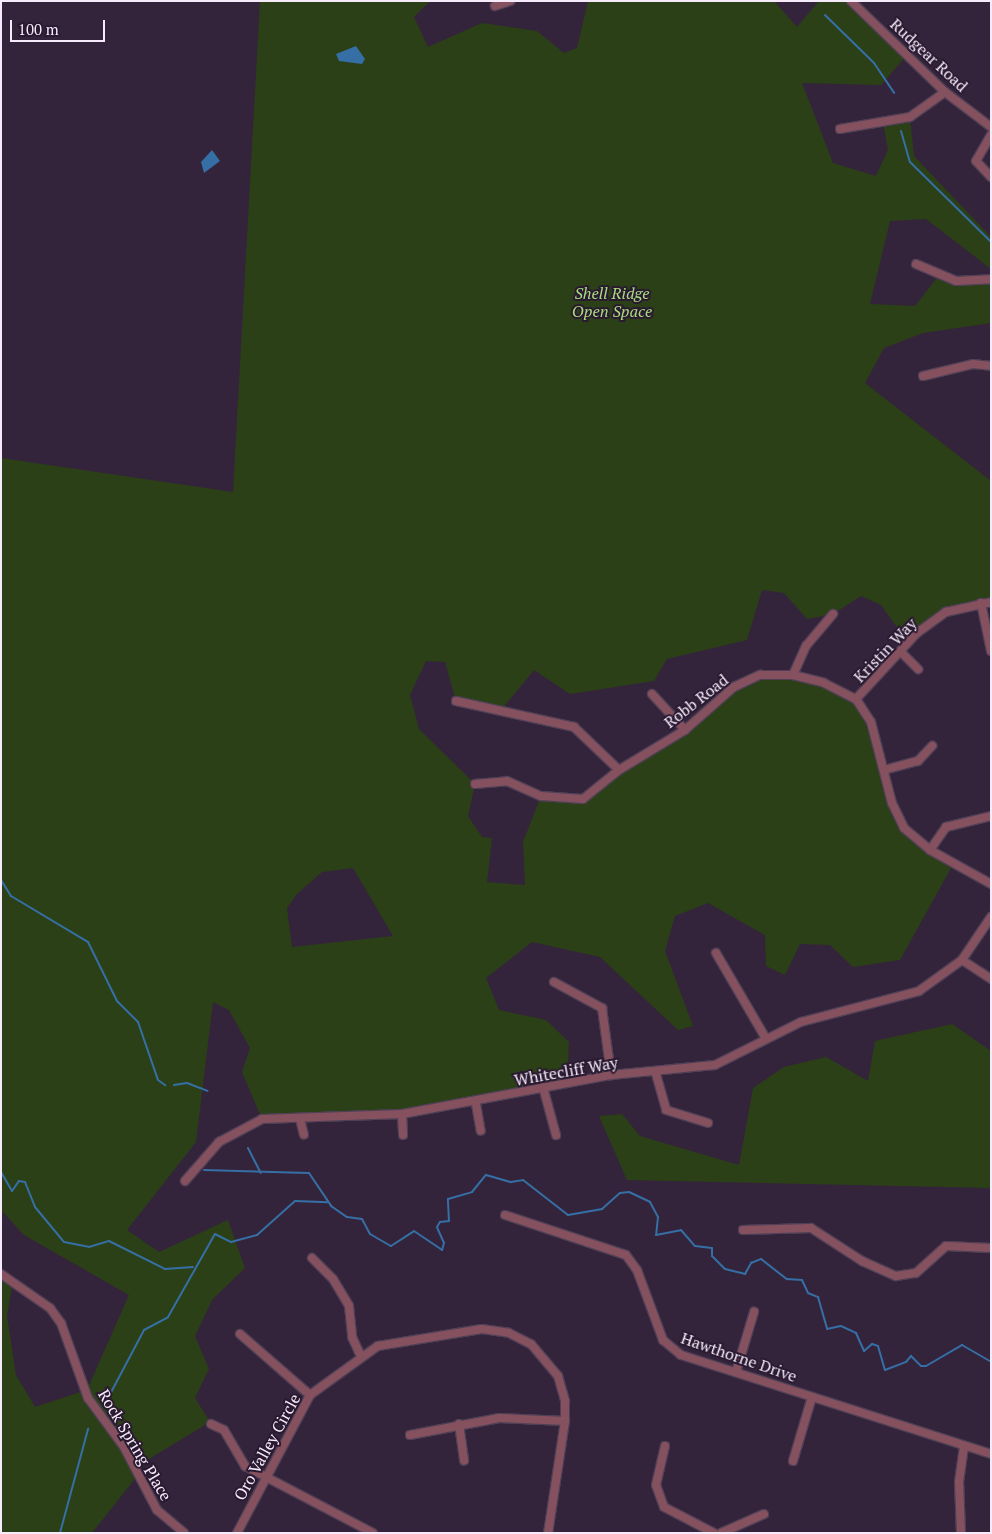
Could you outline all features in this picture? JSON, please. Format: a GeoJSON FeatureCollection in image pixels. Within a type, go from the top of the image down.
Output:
{"type":"FeatureCollection","features":[{"type":"Feature","properties":{"kind":"street"},"geometry":{"type":"LineString","coordinates":[[494,6],[510,1]]}},
{"type":"Feature","properties":{"kind":"street","name":"Rudgear Road"},"geometry":{"type":"LineString","coordinates":[[851,1],[945,92],[991,127]]}},
{"type":"Feature","properties":{"kind":"street"},"geometry":{"type":"LineString","coordinates":[[840,129],[910,117],[945,92]]}},
{"type":"Feature","properties":{"kind":"street"},"geometry":{"type":"LineString","coordinates":[[991,135],[976,161],[991,177]]}},
{"type":"Feature","properties":{"kind":"street"},"geometry":{"type":"LineString","coordinates":[[916,264],[956,281],[991,279]]}},
{"type":"Feature","properties":{"kind":"street"},"geometry":{"type":"LineString","coordinates":[[923,376],[973,364],[991,366]]}},
{"type":"Feature","properties":{"kind":"street","name":"Kristin Way"},"geometry":{"type":"LineString","coordinates":[[856,700],[902,652],[917,633],[946,612],[991,602]]}},
{"type":"Feature","properties":{"kind":"street"},"geometry":{"type":"LineString","coordinates":[[981,603],[991,651]]}},
{"type":"Feature","properties":{"kind":"street"},"geometry":{"type":"LineString","coordinates":[[793,675],[806,646],[833,614]]}},
{"type":"Feature","properties":{"kind":"street"},"geometry":{"type":"LineString","coordinates":[[902,652],[918,669]]}},
{"type":"Feature","properties":{"kind":"street","name":"Robb Road"},"geometry":{"type":"LineString","coordinates":[[475,784],[508,781],[541,796],[583,799],[618,770],[686,730],[734,687],[760,675],[793,675],[824,683],[856,700],[871,722],[898,817],[930,850],[991,884]]}},
{"type":"Feature","properties":{"kind":"street"},"geometry":{"type":"LineString","coordinates":[[652,694],[686,730]]}},
{"type":"Feature","properties":{"kind":"street"},"geometry":{"type":"LineString","coordinates":[[456,701],[574,727],[618,770]]}},
{"type":"Feature","properties":{"kind":"street"},"geometry":{"type":"LineString","coordinates":[[884,770],[918,761],[932,746]]}},
{"type":"Feature","properties":{"kind":"street"},"geometry":{"type":"LineString","coordinates":[[930,850],[946,827],[991,816]]}},
{"type":"Feature","properties":{"kind":"street","name":"Whitecliff Way"},"geometry":{"type":"LineString","coordinates":[[185,1182],[219,1142],[262,1119],[402,1114],[476,1104],[543,1087],[611,1075],[656,1074],[715,1065],[765,1037],[802,1022],[918,991],[962,960],[991,917]]}},
{"type":"Feature","properties":{"kind":"street"},"geometry":{"type":"LineString","coordinates":[[716,953],[765,1037]]}},
{"type":"Feature","properties":{"kind":"street"},"geometry":{"type":"LineString","coordinates":[[962,960],[991,979]]}},
{"type":"Feature","properties":{"kind":"street"},"geometry":{"type":"LineString","coordinates":[[554,982],[602,1008],[611,1075]]}},
{"type":"Feature","properties":{"kind":"street"},"geometry":{"type":"LineString","coordinates":[[656,1074],[666,1110],[708,1123]]}},
{"type":"Feature","properties":{"kind":"street"},"geometry":{"type":"LineString","coordinates":[[543,1087],[556,1135]]}},
{"type":"Feature","properties":{"kind":"street"},"geometry":{"type":"LineString","coordinates":[[476,1104],[481,1131]]}},
{"type":"Feature","properties":{"kind":"street"},"geometry":{"type":"LineString","coordinates":[[402,1114],[403,1135]]}},
{"type":"Feature","properties":{"kind":"street"},"geometry":{"type":"LineString","coordinates":[[300,1119],[304,1135]]}},
{"type":"Feature","properties":{"kind":"street","name":"Hawthorne Drive"},"geometry":{"type":"LineString","coordinates":[[505,1215],[626,1255],[637,1270],[668,1346],[681,1355],[964,1447],[991,1454]]}},
{"type":"Feature","properties":{"kind":"street"},"geometry":{"type":"LineString","coordinates":[[743,1230],[811,1228],[862,1261],[896,1276],[916,1273],[946,1246],[991,1248]]}},
{"type":"Feature","properties":{"kind":"street"},"geometry":{"type":"LineString","coordinates":[[312,1258],[334,1279],[349,1306],[352,1337],[360,1354]]}},
{"type":"Feature","properties":{"kind":"street","name":"Rock Spring Place"},"geometry":{"type":"LineString","coordinates":[[1,1274],[50,1308],[61,1323],[88,1398],[124,1447],[157,1510],[184,1533]]}},
{"type":"Feature","properties":{"kind":"street"},"geometry":{"type":"LineString","coordinates":[[736,1372],[754,1312]]}},
{"type":"Feature","properties":{"kind":"street","name":"Oro Valley Circle"},"geometry":{"type":"LineString","coordinates":[[238,1533],[264,1476],[310,1395],[360,1354],[397,1340],[482,1329],[509,1333],[531,1344],[550,1362],[565,1401],[565,1421],[548,1533]]}},
{"type":"Feature","properties":{"kind":"street"},"geometry":{"type":"LineString","coordinates":[[240,1334],[310,1395]]}},
{"type":"Feature","properties":{"kind":"street"},"geometry":{"type":"LineString","coordinates":[[793,1461],[812,1397]]}},
{"type":"Feature","properties":{"kind":"street"},"geometry":{"type":"LineString","coordinates":[[410,1435],[459,1424],[518,1417],[565,1421]]}},
{"type":"Feature","properties":{"kind":"street"},"geometry":{"type":"LineString","coordinates":[[210,1424],[229,1436],[245,1466],[373,1533]]}},
{"type":"Feature","properties":{"kind":"street"},"geometry":{"type":"LineString","coordinates":[[459,1424],[464,1461]]}},
{"type":"Feature","properties":{"kind":"street"},"geometry":{"type":"LineString","coordinates":[[665,1446],[656,1486],[664,1507],[714,1533]]}},
{"type":"Feature","properties":{"kind":"street"},"geometry":{"type":"LineString","coordinates":[[961,1533],[959,1470],[964,1447]]}},
{"type":"Feature","properties":{"kind":"street"},"geometry":{"type":"LineString","coordinates":[[721,1533],[764,1514]]}},
{"type":"Feature","properties":{"kind":"green space","name":"Shell Ridge Open Space"},"geometry":{"type":"Polygon","coordinates":[[[260,1],[430,1],[414,17],[428,47],[482,23],[537,31],[564,53],[577,48],[588,1],[774,1],[797,27],[819,1],[851,1],[907,55],[881,85],[802,83],[833,163],[876,176],[888,150],[883,122],[910,117],[914,156],[991,237],[991,269],[926,219],[890,221],[870,304],[915,306],[940,274],[956,281],[991,279],[991,323],[923,333],[884,348],[865,383],[991,481],[991,602],[946,612],[909,644],[881,605],[861,596],[833,614],[807,619],[784,593],[762,590],[747,640],[667,659],[654,681],[570,694],[534,670],[501,710],[456,701],[445,662],[426,661],[410,695],[419,729],[475,784],[468,816],[482,837],[492,838],[487,882],[525,885],[523,842],[541,796],[583,799],[619,770],[685,730],[734,687],[760,675],[793,675],[856,699],[871,722],[866,725],[892,816],[910,840],[951,868],[900,960],[853,967],[830,945],[800,944],[785,975],[766,966],[765,935],[708,903],[675,916],[665,951],[693,1026],[678,1030],[600,957],[532,942],[486,978],[499,1010],[546,1020],[569,1042],[567,1083],[402,1114],[262,1119],[242,1072],[250,1048],[229,1010],[213,1002],[196,1142],[127,1230],[159,1252],[228,1220],[245,1268],[212,1300],[195,1336],[209,1369],[195,1398],[210,1422],[134,1468],[137,1476],[92,1533],[1,1533],[1,1274],[13,1280],[7,1316],[16,1375],[35,1407],[87,1390],[129,1295],[24,1235],[1,1210],[1,458],[233,492],[260,1]],[[353,868],[322,872],[297,894],[287,908],[292,947],[393,936],[353,868]]]}},
{"type":"Feature","properties":{"kind":"green space"},"geometry":{"type":"Polygon","coordinates":[[[952,1024],[991,1051],[991,1188],[627,1180],[599,1116],[622,1114],[640,1136],[739,1165],[753,1088],[784,1067],[826,1057],[868,1081],[875,1041],[952,1024]]]}},
{"type":"Feature","properties":{"kind":"water"},"geometry":{"type":"Polygon","coordinates":[[[356,46],[365,59],[362,64],[339,61],[336,54],[356,46]]]}},
{"type":"Feature","properties":{"kind":"water"},"geometry":{"type":"Polygon","coordinates":[[[212,150],[220,161],[204,173],[201,162],[212,150]]]}},
{"type":"Feature","properties":{"kind":"waterway"},"geometry":{"type":"LineString","coordinates":[[825,15],[874,63],[894,93]]}},
{"type":"Feature","properties":{"kind":"waterway"},"geometry":{"type":"LineString","coordinates":[[901,131],[910,162],[991,242]]}},
{"type":"Feature","properties":{"kind":"waterway"},"geometry":{"type":"LineString","coordinates":[[1,880],[11,896],[88,942],[117,1001],[138,1022],[158,1080],[165,1085]]}},
{"type":"Feature","properties":{"kind":"waterway"},"geometry":{"type":"LineString","coordinates":[[174,1085],[187,1083],[208,1091]]}},
{"type":"Feature","properties":{"kind":"waterway"},"geometry":{"type":"LineString","coordinates":[[248,1148],[261,1173]]}},
{"type":"Feature","properties":{"kind":"waterway"},"geometry":{"type":"LineString","coordinates":[[204,1170],[309,1173],[331,1206],[347,1217],[362,1219],[370,1234],[391,1246],[414,1231],[442,1250],[444,1243],[437,1227],[440,1222],[449,1221],[448,1199],[472,1192],[486,1175],[511,1182],[523,1180],[568,1215],[602,1209],[620,1193],[629,1192],[650,1202],[658,1217],[656,1235],[681,1230],[695,1246],[712,1248],[712,1256],[725,1269],[745,1274],[751,1263],[761,1259],[787,1279],[802,1280],[808,1293],[818,1297],[827,1329],[841,1326],[856,1333],[864,1351],[872,1344],[878,1346],[885,1370],[906,1362],[911,1356],[921,1366],[926,1366],[962,1345],[991,1362]]}},
{"type":"Feature","properties":{"kind":"waterway"},"geometry":{"type":"LineString","coordinates":[[1,1172],[12,1191],[19,1181],[25,1182],[35,1207],[64,1242],[89,1247],[109,1241],[165,1269],[193,1267]]}},
{"type":"Feature","properties":{"kind":"waterway"},"geometry":{"type":"LineString","coordinates":[[108,1398],[144,1330],[168,1317],[215,1234],[231,1242],[257,1235],[295,1201],[328,1202]]}},
{"type":"Feature","properties":{"kind":"waterway"},"geometry":{"type":"LineString","coordinates":[[60,1533],[88,1429]]}}]}
